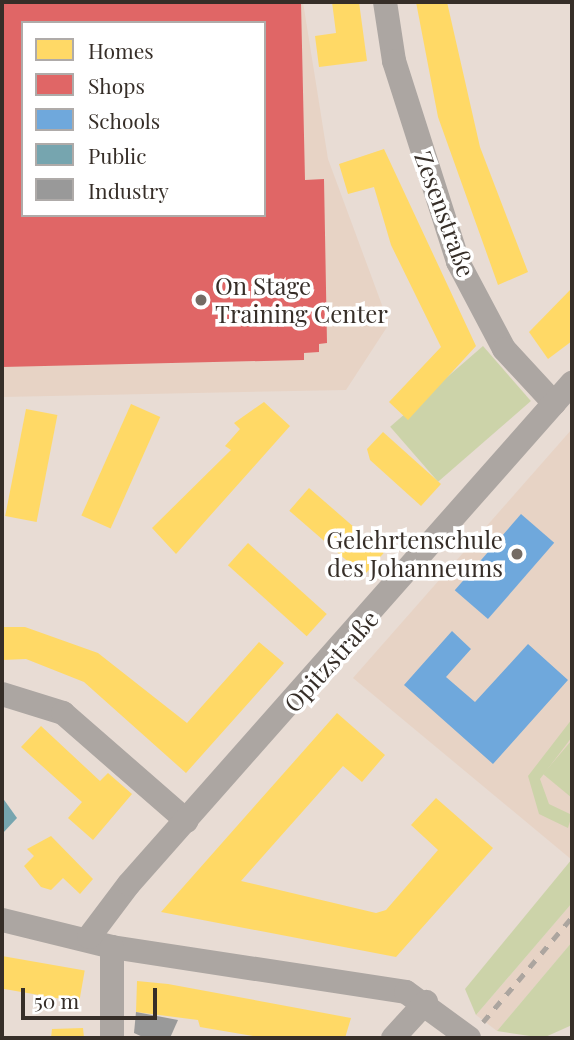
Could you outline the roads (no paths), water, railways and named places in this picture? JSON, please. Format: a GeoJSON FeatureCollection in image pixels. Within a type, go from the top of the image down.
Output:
{"type":"FeatureCollection","features":[{"type":"Feature","properties":{"kind":"street","name":"Zesenstraße"},"geometry":{"type":"LineString","coordinates":[[385,2],[394,61],[458,262],[504,349],[554,403]]}},
{"type":"Feature","properties":{"kind":"street","name":"Opitzstraße"},"geometry":{"type":"LineString","coordinates":[[100,942],[187,821],[572,383]]}},
{"type":"Feature","properties":{"kind":"street"},"geometry":{"type":"LineString","coordinates":[[2,694],[63,713],[187,821]]}},
{"type":"Feature","properties":{"kind":"street"},"geometry":{"type":"LineString","coordinates":[[2,920],[100,942],[406,992],[426,1002],[469,1038]]}},
{"type":"Feature","properties":{"kind":"street"},"geometry":{"type":"LineString","coordinates":[[100,942],[112,1038]]}},
{"type":"Feature","properties":{"kind":"street"},"geometry":{"type":"LineString","coordinates":[[393,1038],[426,1002]]}},
{"type":"Feature","properties":{"kind":"railway"},"geometry":{"type":"LineString","coordinates":[[483,1022],[572,917]]}},
{"type":"Feature","properties":{"kind":"place","name":"On Stage Training Center"},"geometry":{"type":"Point","coordinates":[201,300]}},
{"type":"Feature","properties":{"kind":"place","name":"Gelehrtenschule des Johanneums"},"geometry":{"type":"Point","coordinates":[517,554]}}]}
